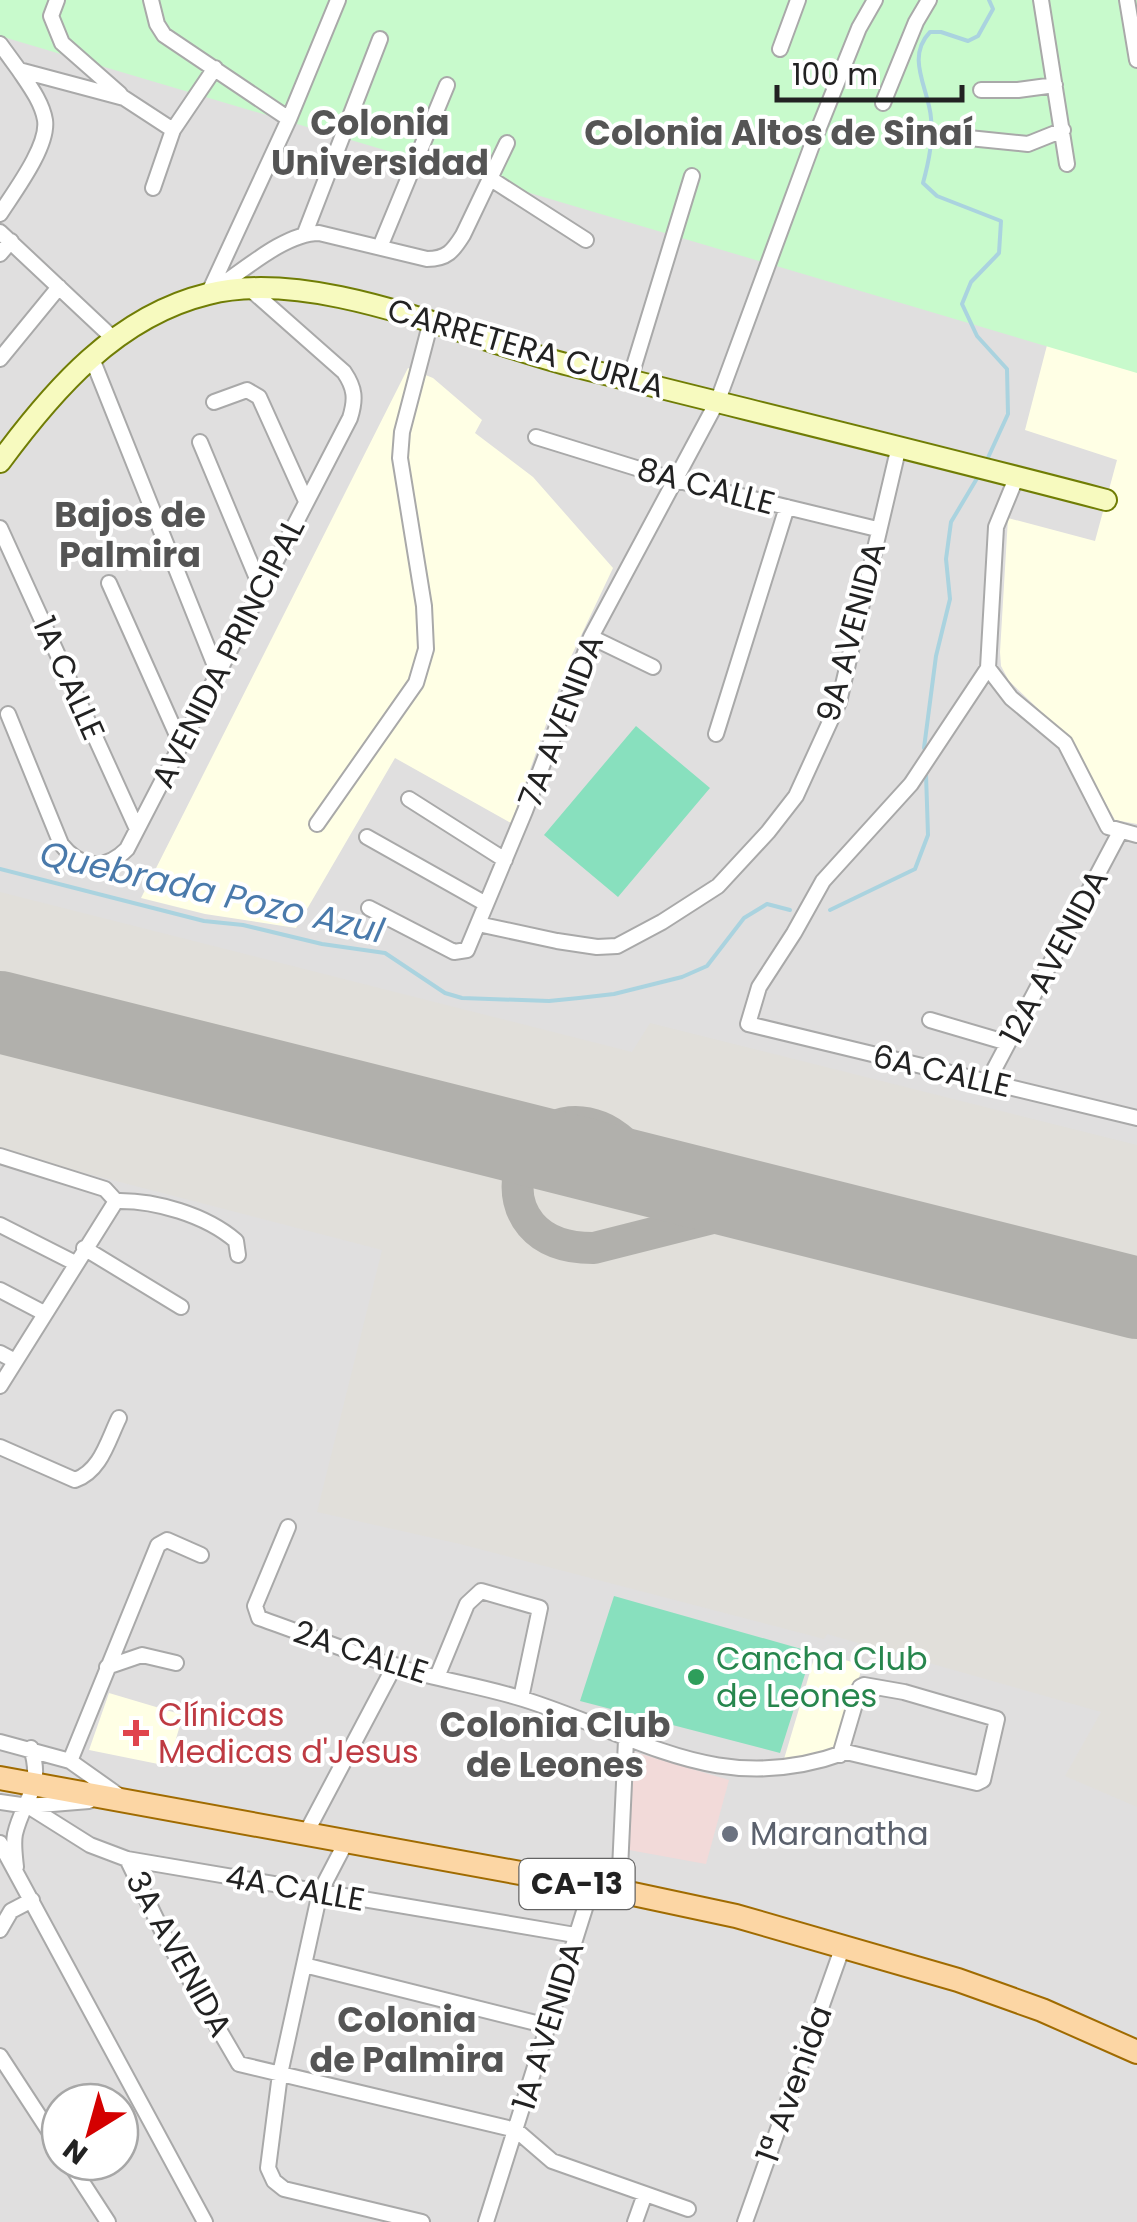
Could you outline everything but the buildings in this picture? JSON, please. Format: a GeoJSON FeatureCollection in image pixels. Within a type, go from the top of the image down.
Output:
{"type":"FeatureCollection","features":[{"type":"Feature","properties":{"kind":"main road","name":"CARRETERA CURLA"},"geometry":{"type":"LineString","coordinates":[[0,462],[46,400],[92,356],[157,313],[209,293],[276,289],[350,299],[565,364],[1106,500]]}},
{"type":"Feature","properties":{"kind":"main road","name":"CA-13"},"geometry":{"type":"LineString","coordinates":[[0,1778],[32,1795],[123,1799],[736,1916],[1025,2004],[1137,2052]]}},
{"type":"Feature","properties":{"kind":"street"},"geometry":{"type":"LineString","coordinates":[[57,0],[51,16],[62,43],[124,98],[174,130]]}},
{"type":"Feature","properties":{"kind":"street"},"geometry":{"type":"LineString","coordinates":[[151,0],[156,24],[178,46],[289,119]]}},
{"type":"Feature","properties":{"kind":"street"},"geometry":{"type":"LineString","coordinates":[[780,49],[798,0]]}},
{"type":"Feature","properties":{"kind":"street","name":"7A AVENIDA"},"geometry":{"type":"LineString","coordinates":[[478,924],[591,638],[718,400],[812,145],[874,0]]}},
{"type":"Feature","properties":{"kind":"street"},"geometry":{"type":"LineString","coordinates":[[883,103],[929,0]]}},
{"type":"Feature","properties":{"kind":"street"},"geometry":{"type":"LineString","coordinates":[[1041,0],[1067,164]]}},
{"type":"Feature","properties":{"kind":"street"},"geometry":{"type":"LineString","coordinates":[[1127,0],[1137,60]]}},
{"type":"Feature","properties":{"kind":"street"},"geometry":{"type":"LineString","coordinates":[[209,293],[289,119],[333,2]]}},
{"type":"Feature","properties":{"kind":"street"},"geometry":{"type":"LineString","coordinates":[[305,233],[380,38]]}},
{"type":"Feature","properties":{"kind":"street"},"geometry":{"type":"LineString","coordinates":[[0,44],[32,90],[46,123],[43,140],[0,214]]}},
{"type":"Feature","properties":{"kind":"street"},"geometry":{"type":"LineString","coordinates":[[153,188],[174,130],[214,68]]}},
{"type":"Feature","properties":{"kind":"street"},"geometry":{"type":"LineString","coordinates":[[19,70],[124,98]]}},
{"type":"Feature","properties":{"kind":"street"},"geometry":{"type":"LineString","coordinates":[[380,248],[446,85]]}},
{"type":"Feature","properties":{"kind":"street"},"geometry":{"type":"LineString","coordinates":[[981,90],[1055,85]]}},
{"type":"Feature","properties":{"kind":"street"},"geometry":{"type":"LineString","coordinates":[[959,137],[1028,144],[1062,130]]}},
{"type":"Feature","properties":{"kind":"street"},"geometry":{"type":"LineString","coordinates":[[209,293],[305,233],[319,232],[441,259],[456,248],[508,143]]}},
{"type":"Feature","properties":{"kind":"street"},"geometry":{"type":"LineString","coordinates":[[630,380],[692,176]]}},
{"type":"Feature","properties":{"kind":"street"},"geometry":{"type":"LineString","coordinates":[[491,179],[586,240]]}},
{"type":"Feature","properties":{"kind":"street"},"geometry":{"type":"LineString","coordinates":[[0,254],[5,237],[116,340]]}},
{"type":"Feature","properties":{"kind":"street"},"geometry":{"type":"LineString","coordinates":[[0,359],[59,286]]}},
{"type":"Feature","properties":{"kind":"street","name":"AVENIDA PRINCIPAL"},"geometry":{"type":"LineString","coordinates":[[8,714],[54,829],[71,856],[86,864],[109,863],[127,849],[355,402],[353,385],[344,372],[250,289]]}},
{"type":"Feature","properties":{"kind":"street"},"geometry":{"type":"LineString","coordinates":[[317,824],[416,683],[426,649],[424,606],[400,458],[402,432],[432,322]]}},
{"type":"Feature","properties":{"kind":"street"},"geometry":{"type":"LineString","coordinates":[[92,356],[217,671]]}},
{"type":"Feature","properties":{"kind":"street"},"geometry":{"type":"LineString","coordinates":[[214,402],[247,390],[258,397],[306,501]]}},
{"type":"Feature","properties":{"kind":"street","name":"8A CALLE"},"geometry":{"type":"LineString","coordinates":[[536,437],[676,480],[878,530]]}},
{"type":"Feature","properties":{"kind":"street"},"geometry":{"type":"LineString","coordinates":[[200,442],[261,588]]}},
{"type":"Feature","properties":{"kind":"street","name":"9A AVENIDA"},"geometry":{"type":"LineString","coordinates":[[478,924],[557,941],[617,946],[718,886],[768,832],[796,796],[839,702],[899,446]]}},
{"type":"Feature","properties":{"kind":"street"},"geometry":{"type":"LineString","coordinates":[[1016,476],[996,526],[988,668],[1010,698],[1065,744],[1108,827],[1137,835]]}},
{"type":"Feature","properties":{"kind":"street"},"geometry":{"type":"LineString","coordinates":[[716,734],[788,508]]}},
{"type":"Feature","properties":{"kind":"street","name":"1A CALLE"},"geometry":{"type":"LineString","coordinates":[[0,528],[137,829]]}},
{"type":"Feature","properties":{"kind":"street"},"geometry":{"type":"LineString","coordinates":[[109,583],[180,742]]}},
{"type":"Feature","properties":{"kind":"street"},"geometry":{"type":"LineString","coordinates":[[591,638],[653,667]]}},
{"type":"Feature","properties":{"kind":"street","name":"6A CALLE"},"geometry":{"type":"LineString","coordinates":[[988,668],[911,784],[823,880],[759,986],[748,1024],[1137,1118]]}},
{"type":"Feature","properties":{"kind":"street"},"geometry":{"type":"LineString","coordinates":[[409,799],[505,860]]}},
{"type":"Feature","properties":{"kind":"street","name":"12A AVENIDA"},"geometry":{"type":"LineString","coordinates":[[988,1082],[1120,832]]}},
{"type":"Feature","properties":{"kind":"street"},"geometry":{"type":"LineString","coordinates":[[368,838],[486,904]]}},
{"type":"Feature","properties":{"kind":"street"},"geometry":{"type":"LineString","coordinates":[[369,908],[454,952],[466,950],[478,924]]}},
{"type":"Feature","properties":{"kind":"street"},"geometry":{"type":"LineString","coordinates":[[930,1020],[1008,1043]]}},
{"type":"Feature","properties":{"kind":"street"},"geometry":{"type":"LineString","coordinates":[[0,1156],[106,1189],[116,1202]]}},
{"type":"Feature","properties":{"kind":"street"},"geometry":{"type":"LineString","coordinates":[[0,1386],[116,1202]]}},
{"type":"Feature","properties":{"kind":"street"},"geometry":{"type":"LineString","coordinates":[[116,1202],[142,1203],[205,1222],[236,1241],[238,1255]]}},
{"type":"Feature","properties":{"kind":"street"},"geometry":{"type":"LineString","coordinates":[[0,1224],[74,1264]]}},
{"type":"Feature","properties":{"kind":"street"},"geometry":{"type":"LineString","coordinates":[[84,1248],[181,1307]]}},
{"type":"Feature","properties":{"kind":"street"},"geometry":{"type":"LineString","coordinates":[[0,1290],[44,1313]]}},
{"type":"Feature","properties":{"kind":"street"},"geometry":{"type":"LineString","coordinates":[[0,1353],[15,1361]]}},
{"type":"Feature","properties":{"kind":"street"},"geometry":{"type":"LineString","coordinates":[[0,1447],[76,1480],[88,1476],[98,1462],[119,1418]]}},
{"type":"Feature","properties":{"kind":"street","name":"2A CALLE"},"geometry":{"type":"LineString","coordinates":[[288,1527],[255,1606],[260,1618],[395,1665],[521,1698],[626,1740],[722,1768],[768,1770],[806,1765],[840,1754],[846,1752],[977,1783],[983,1780],[998,1723],[994,1717],[868,1684],[860,1687],[840,1754]]}},
{"type":"Feature","properties":{"kind":"street"},"geometry":{"type":"LineString","coordinates":[[70,1762],[162,1540],[201,1555]]}},
{"type":"Feature","properties":{"kind":"street"},"geometry":{"type":"LineString","coordinates":[[437,1677],[468,1604],[481,1591],[537,1605],[541,1612],[521,1698]]}},
{"type":"Feature","properties":{"kind":"street"},"geometry":{"type":"LineString","coordinates":[[107,1667],[142,1655],[176,1664]]}},
{"type":"Feature","properties":{"kind":"street"},"geometry":{"type":"LineString","coordinates":[[305,1835],[395,1665]]}},
{"type":"Feature","properties":{"kind":"street"},"geometry":{"type":"LineString","coordinates":[[619,1891],[626,1740]]}},
{"type":"Feature","properties":{"kind":"street"},"geometry":{"type":"LineString","coordinates":[[2,1743],[70,1762],[123,1799]]}},
{"type":"Feature","properties":{"kind":"street"},"geometry":{"type":"LineString","coordinates":[[16,1871],[14,1836],[32,1795],[36,1764],[31,1748]]}},
{"type":"Feature","properties":{"kind":"street"},"geometry":{"type":"LineString","coordinates":[[0,1802],[32,1795]]}},
{"type":"Feature","properties":{"kind":"street","name":"4A CALLE"},"geometry":{"type":"LineString","coordinates":[[32,1795],[90,1846],[127,1859],[575,1935]]}},
{"type":"Feature","properties":{"kind":"street"},"geometry":{"type":"LineString","coordinates":[[346,1842],[320,1892],[280,2074],[268,2168],[274,2181],[284,2189],[422,2222]]}},
{"type":"Feature","properties":{"kind":"street"},"geometry":{"type":"LineString","coordinates":[[0,1843],[206,2222]]}},
{"type":"Feature","properties":{"kind":"street","name":"3A AVENIDA"},"geometry":{"type":"LineString","coordinates":[[127,1859],[165,1936],[239,2064],[280,2074]]}},
{"type":"Feature","properties":{"kind":"street","name":"1A AVENIDA"},"geometry":{"type":"LineString","coordinates":[[486,2222],[592,1886]]}},
{"type":"Feature","properties":{"kind":"street"},"geometry":{"type":"LineString","coordinates":[[0,1930],[11,1911],[32,1900]]}},
{"type":"Feature","properties":{"kind":"street","name":"1ª Avenida"},"geometry":{"type":"LineString","coordinates":[[744,2222],[844,1946]]}},
{"type":"Feature","properties":{"kind":"street"},"geometry":{"type":"LineString","coordinates":[[304,1965],[548,2026]]}},
{"type":"Feature","properties":{"kind":"street"},"geometry":{"type":"LineString","coordinates":[[0,2056],[40,2117]]}},
{"type":"Feature","properties":{"kind":"street"},"geometry":{"type":"LineString","coordinates":[[280,2074],[516,2130],[552,2161],[688,2208]]}},
{"type":"Feature","properties":{"kind":"street"},"geometry":{"type":"LineString","coordinates":[[82,2182],[108,2222]]}},
{"type":"Feature","properties":{"kind":"street"},"geometry":{"type":"LineString","coordinates":[[636,2222],[645,2194]]}},
{"type":"Feature","properties":{"kind":"shaded area"},"geometry":{"type":"Polygon","coordinates":[[[0,0],[1137,0],[1137,2222],[0,2222],[0,0]]]}},
{"type":"Feature","properties":{"kind":"shaded area"},"geometry":{"type":"Polygon","coordinates":[[[1079,222],[1137,243],[1137,824],[1115,820],[1071,740],[1009,681],[1001,666],[1008,518],[1095,541],[1117,460],[1025,430],[1079,222]]]}},
{"type":"Feature","properties":{"kind":"shaded area"},"geometry":{"type":"Polygon","coordinates":[[[408,368],[433,378],[482,420],[475,433],[533,477],[613,568],[568,663],[511,823],[395,758],[296,928],[205,914],[141,898],[408,368]]]}},
{"type":"Feature","properties":{"kind":"shaded area"},"geometry":{"type":"Polygon","coordinates":[[[0,892],[632,1052],[650,1023],[1137,1145],[1137,1807],[1065,1776],[1101,1712],[827,1634],[824,1639],[460,1544],[317,1512],[382,1250],[0,1151],[0,892]]]}},
{"type":"Feature","properties":{"kind":"shaded area"},"geometry":{"type":"Polygon","coordinates":[[[816,1652],[863,1665],[836,1749],[801,1761],[784,1759],[816,1652]]]}},
{"type":"Feature","properties":{"kind":"shaded area","name":"Clínicas Medicas d'Jesus"},"geometry":{"type":"Polygon","coordinates":[[[109,1693],[183,1715],[168,1766],[89,1750],[109,1693]]]}},
{"type":"Feature","properties":{"kind":"shaded area"},"geometry":{"type":"Polygon","coordinates":[[[634,1752],[729,1780],[706,1864],[629,1850],[634,1752]]]}},
{"type":"Feature","properties":{"kind":"green space"},"geometry":{"type":"Polygon","coordinates":[[[0,0],[1137,0],[1137,373],[0,36],[0,0]]]}},
{"type":"Feature","properties":{"kind":"green space"},"geometry":{"type":"Polygon","coordinates":[[[636,726],[710,788],[618,897],[544,835],[636,726]]]}},
{"type":"Feature","properties":{"kind":"green space","name":"Cancha Club de Leones"},"geometry":{"type":"Polygon","coordinates":[[[614,1596],[812,1652],[780,1753],[580,1701],[614,1596]]]}},
{"type":"Feature","properties":{"kind":"waterway","name":"Quebrada Pozo Azul"},"geometry":{"type":"LineString","coordinates":[[986,462],[1008,414],[1007,369],[977,336],[962,304],[971,282],[999,253],[1001,221],[937,196],[923,183],[931,126],[919,52],[930,32],[968,41],[978,36],[993,9],[989,0]]}},
{"type":"Feature","properties":{"kind":"waterway","name":"Quebrada Pozo Azul"},"geometry":{"type":"LineString","coordinates":[[924,748],[936,656],[950,599],[946,559],[951,522],[979,475]]}},
{"type":"Feature","properties":{"kind":"waterway","name":"Quebrada Pozo Azul"},"geometry":{"type":"LineString","coordinates":[[830,910],[915,869],[928,835],[926,774]]}},
{"type":"Feature","properties":{"kind":"waterway","name":"Quebrada Pozo Azul"},"geometry":{"type":"LineString","coordinates":[[0,869],[204,921],[385,953],[445,993],[462,998],[549,1001],[614,994],[682,977],[707,966],[744,918],[767,904],[790,910]]}},
{"type":"Feature","properties":{"kind":"taxiway"},"geometry":{"type":"LineString","coordinates":[[658,1178],[608,1131],[570,1122],[545,1131],[528,1150],[519,1175],[519,1201],[531,1225],[555,1242],[594,1248],[752,1208],[779,1208]]}},
{"type":"Feature","properties":{"kind":"runway"},"geometry":{"type":"LineString","coordinates":[[0,1012],[1137,1298]]}},
{"type":"Feature","properties":{"kind":"place","name":"Cancha Club de Leones"},"geometry":{"type":"Point","coordinates":[696,1677]}},
{"type":"Feature","properties":{"kind":"place","name":"Clínicas Medicas d'Jesus"},"geometry":{"type":"Point","coordinates":[136,1733]}},
{"type":"Feature","properties":{"kind":"place","name":"Maranatha"},"geometry":{"type":"Point","coordinates":[730,1834]}},
{"type":"Feature","properties":{"kind":"district","name":"Colonia Altos de Sinaí"},"geometry":{"type":"Point","coordinates":[779,133]}},
{"type":"Feature","properties":{"kind":"district","name":"Colonia Universidad"},"geometry":{"type":"Point","coordinates":[380,143]}},
{"type":"Feature","properties":{"kind":"district","name":"Bajos de Palmira"},"geometry":{"type":"Point","coordinates":[130,535]}},
{"type":"Feature","properties":{"kind":"district","name":"Colonia Club de Leones"},"geometry":{"type":"Point","coordinates":[555,1745]}},
{"type":"Feature","properties":{"kind":"district","name":"Colonia de Palmira"},"geometry":{"type":"Point","coordinates":[407,2040]}}]}
